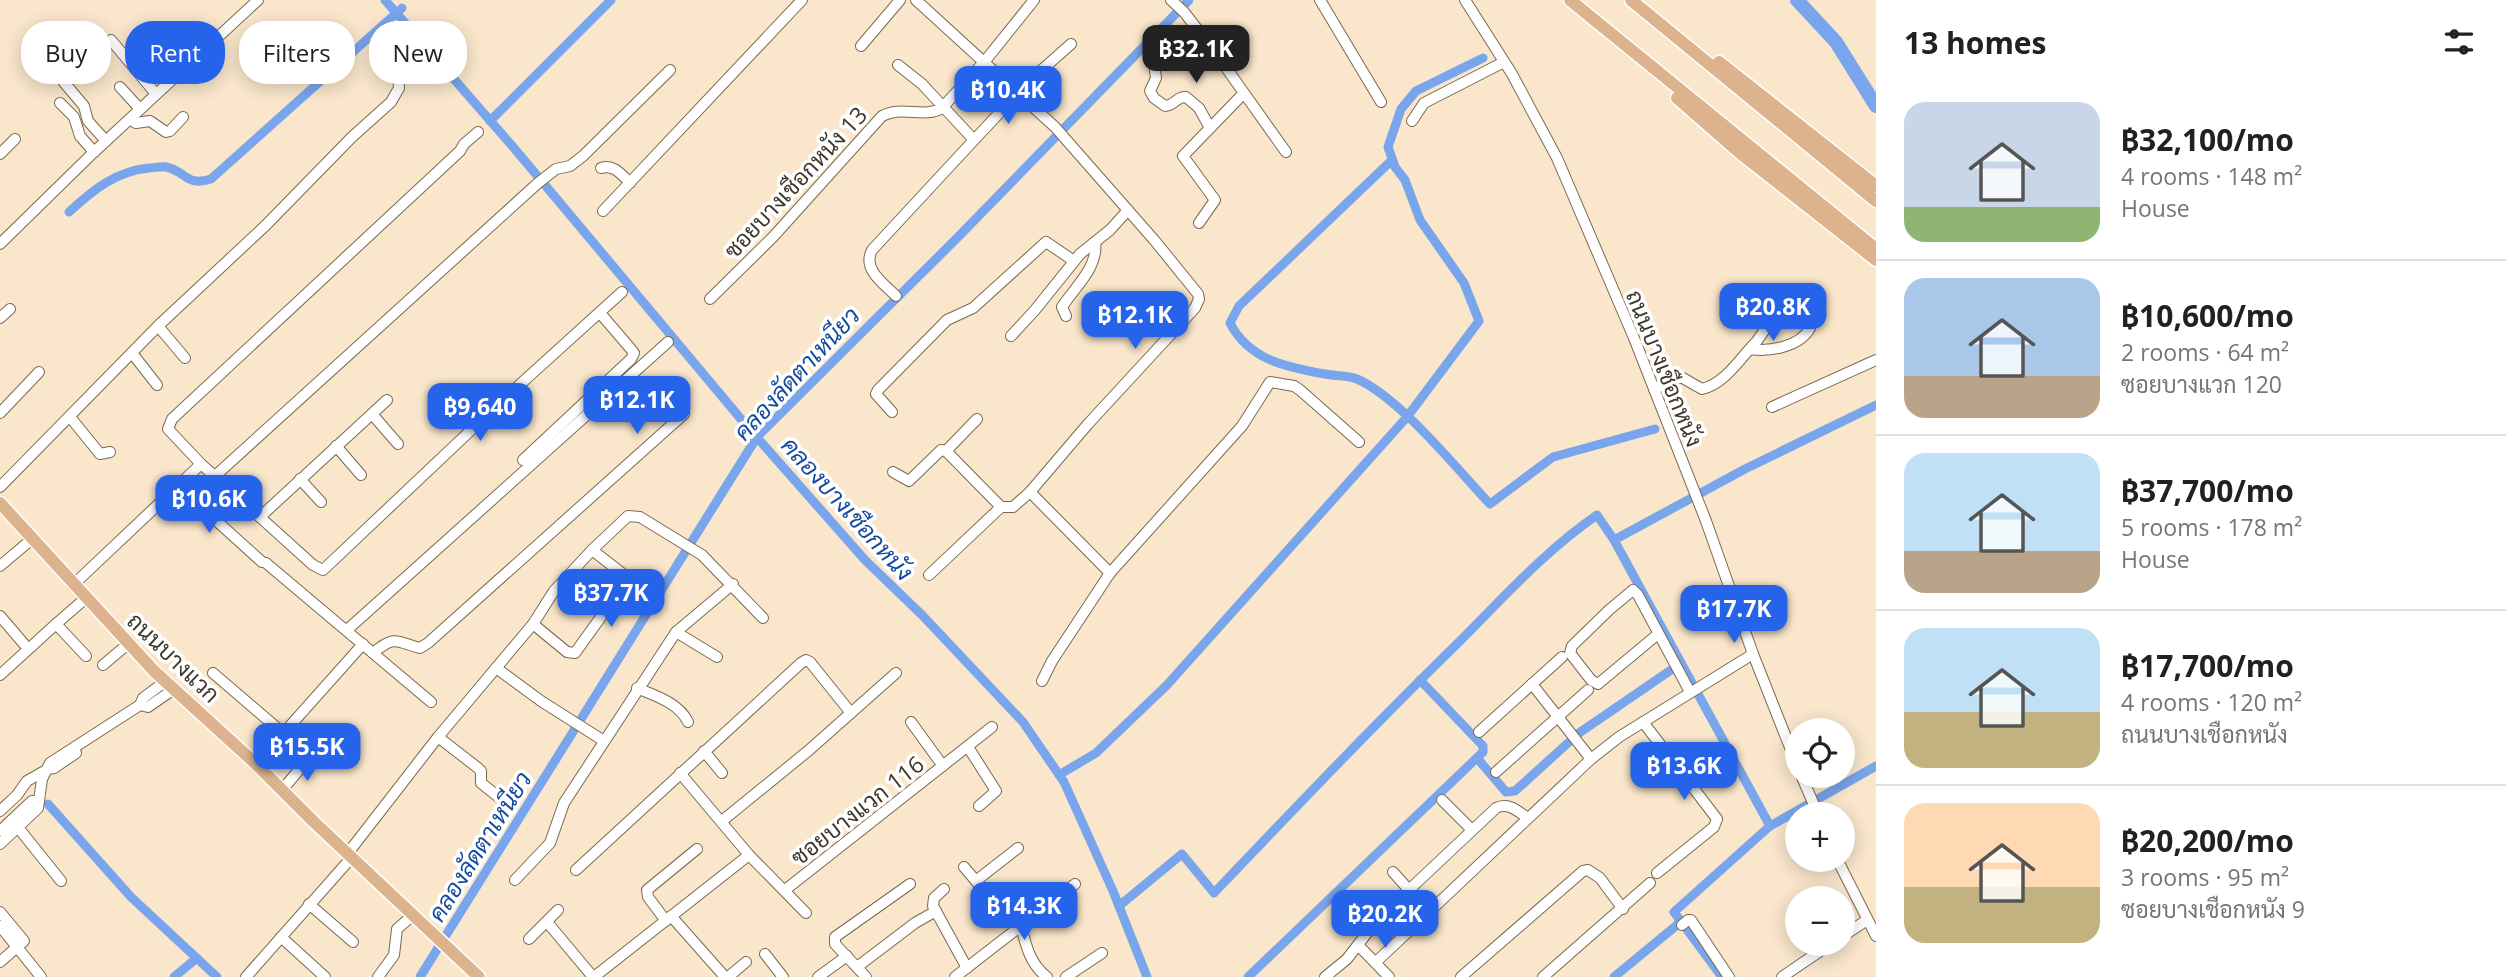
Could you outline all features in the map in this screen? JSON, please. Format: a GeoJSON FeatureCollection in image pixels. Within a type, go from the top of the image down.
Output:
{"type":"FeatureCollection","features":[{"type":"Feature","properties":{"kind":"main road"},"geometry":{"type":"LineString","coordinates":[[1570,0],[1876,249]]}},
{"type":"Feature","properties":{"kind":"main road"},"geometry":{"type":"LineString","coordinates":[[1631,0],[1876,201]]}},
{"type":"Feature","properties":{"kind":"main road"},"geometry":{"type":"LineString","coordinates":[[1674,35],[1712,57],[1876,186]]}},
{"type":"Feature","properties":{"kind":"main road"},"geometry":{"type":"LineString","coordinates":[[1618,38],[1648,72],[1740,153],[1876,260]]}},
{"type":"Feature","properties":{"kind":"main road","name":"ถนนบางแวก"},"geometry":{"type":"LineString","coordinates":[[0,503],[128,644],[479,977]]}},
{"type":"Feature","properties":{"kind":"street"},"geometry":{"type":"LineString","coordinates":[[0,244],[94,152],[258,0]]}},
{"type":"Feature","properties":{"kind":"street"},"geometry":{"type":"LineString","coordinates":[[603,211],[803,0]]}},
{"type":"Feature","properties":{"kind":"street"},"geometry":{"type":"LineString","coordinates":[[861,46],[900,0]]}},
{"type":"Feature","properties":{"kind":"street"},"geometry":{"type":"LineString","coordinates":[[916,0],[1055,127],[1198,294],[1198,304],[1030,492],[1013,507],[1001,507],[929,575]]}},
{"type":"Feature","properties":{"kind":"street"},"geometry":{"type":"LineString","coordinates":[[942,108],[985,61],[1034,0]]}},
{"type":"Feature","properties":{"kind":"street"},"geometry":{"type":"LineString","coordinates":[[1320,0],[1381,102]]}},
{"type":"Feature","properties":{"kind":"street","name":"ถนนบางเชือกหนัง"},"geometry":{"type":"LineString","coordinates":[[1465,0],[1504,62],[1557,158],[1654,389],[1785,735]]}},
{"type":"Feature","properties":{"kind":"street"},"geometry":{"type":"LineString","coordinates":[[1172,1],[1212,48],[1286,152]]}},
{"type":"Feature","properties":{"kind":"street"},"geometry":{"type":"LineString","coordinates":[[111,40],[156,94]]}},
{"type":"Feature","properties":{"kind":"street"},"geometry":{"type":"LineString","coordinates":[[896,296],[868,264],[873,250],[1036,75],[1071,44]]}},
{"type":"Feature","properties":{"kind":"street"},"geometry":{"type":"LineString","coordinates":[[1412,121],[1424,103],[1504,62]]}},
{"type":"Feature","properties":{"kind":"street"},"geometry":{"type":"LineString","coordinates":[[898,65],[922,84],[974,140]]}},
{"type":"Feature","properties":{"kind":"street"},"geometry":{"type":"LineString","coordinates":[[215,476],[549,174],[570,166],[583,156],[670,71]]}},
{"type":"Feature","properties":{"kind":"street"},"geometry":{"type":"LineString","coordinates":[[1155,71],[1156,78],[1150,91],[1154,98],[1165,106],[1182,96],[1191,99],[1210,128]]}},
{"type":"Feature","properties":{"kind":"street"},"geometry":{"type":"LineString","coordinates":[[65,84],[84,106],[88,121],[106,141]]}},
{"type":"Feature","properties":{"kind":"street"},"geometry":{"type":"LineString","coordinates":[[0,487],[158,327],[391,102],[399,84]]}},
{"type":"Feature","properties":{"kind":"street"},"geometry":{"type":"LineString","coordinates":[[120,88],[140,109]]}},
{"type":"Feature","properties":{"kind":"street"},"geometry":{"type":"LineString","coordinates":[[1199,223],[1215,200],[1182,156],[1243,94]]}},
{"type":"Feature","properties":{"kind":"street"},"geometry":{"type":"LineString","coordinates":[[60,103],[74,117],[80,136],[94,152]]}},
{"type":"Feature","properties":{"kind":"street","name":"ซอยบางเชือกหนัง 13"},"geometry":{"type":"LineString","coordinates":[[710,299],[773,237],[882,116],[894,111],[935,112],[942,108]]}},
{"type":"Feature","properties":{"kind":"street"},"geometry":{"type":"LineString","coordinates":[[130,119],[136,123],[150,121],[166,132],[183,117]]}},
{"type":"Feature","properties":{"kind":"street"},"geometry":{"type":"LineString","coordinates":[[478,132],[172,419],[168,429],[201,464],[313,565],[323,570],[622,292]]}},
{"type":"Feature","properties":{"kind":"street"},"geometry":{"type":"LineString","coordinates":[[0,154],[15,139]]}},
{"type":"Feature","properties":{"kind":"street"},"geometry":{"type":"LineString","coordinates":[[601,168],[607,166],[616,169],[630,183]]}},
{"type":"Feature","properties":{"kind":"street"},"geometry":{"type":"LineString","coordinates":[[1011,336],[1086,247],[1110,230],[1128,210]]}},
{"type":"Feature","properties":{"kind":"street"},"geometry":{"type":"LineString","coordinates":[[892,412],[876,394],[877,390],[947,320],[973,308],[1046,242],[1074,261]]}},
{"type":"Feature","properties":{"kind":"street"},"geometry":{"type":"LineString","coordinates":[[1066,316],[1062,307],[1092,265],[1095,242]]}},
{"type":"Feature","properties":{"kind":"street"},"geometry":{"type":"LineString","coordinates":[[1654,389],[1681,377],[1705,389],[1728,374],[1777,312],[1795,300],[1798,302],[1810,328],[1805,335],[1776,349],[1749,349]]}},
{"type":"Feature","properties":{"kind":"street"},"geometry":{"type":"LineString","coordinates":[[0,318],[10,309]]}},
{"type":"Feature","properties":{"kind":"street"},"geometry":{"type":"LineString","coordinates":[[523,460],[631,359],[634,353],[600,313]]}},
{"type":"Feature","properties":{"kind":"street"},"geometry":{"type":"LineString","coordinates":[[158,327],[185,358]]}},
{"type":"Feature","properties":{"kind":"street"},"geometry":{"type":"LineString","coordinates":[[347,630],[668,342]]}},
{"type":"Feature","properties":{"kind":"street"},"geometry":{"type":"LineString","coordinates":[[132,353],[157,384]]}},
{"type":"Feature","properties":{"kind":"street"},"geometry":{"type":"LineString","coordinates":[[1772,407],[1876,360]]}},
{"type":"Feature","properties":{"kind":"street"},"geometry":{"type":"LineString","coordinates":[[0,413],[39,372]]}},
{"type":"Feature","properties":{"kind":"street"},"geometry":{"type":"LineString","coordinates":[[1042,681],[1052,661],[1110,573],[1242,426],[1270,382],[1294,386],[1300,390],[1359,442]]}},
{"type":"Feature","properties":{"kind":"street"},"geometry":{"type":"LineString","coordinates":[[260,517],[387,400]]}},
{"type":"Feature","properties":{"kind":"street"},"geometry":{"type":"LineString","coordinates":[[372,414],[398,444]]}},
{"type":"Feature","properties":{"kind":"street"},"geometry":{"type":"LineString","coordinates":[[373,653],[390,640],[398,640],[420,649],[428,643],[684,414]]}},
{"type":"Feature","properties":{"kind":"street"},"geometry":{"type":"LineString","coordinates":[[70,416],[100,454],[110,452]]}},
{"type":"Feature","properties":{"kind":"street"},"geometry":{"type":"LineString","coordinates":[[946,451],[977,419]]}},
{"type":"Feature","properties":{"kind":"street"},"geometry":{"type":"LineString","coordinates":[[336,446],[361,475]]}},
{"type":"Feature","properties":{"kind":"street"},"geometry":{"type":"LineString","coordinates":[[893,472],[909,481],[941,450],[946,451],[1001,507]]}},
{"type":"Feature","properties":{"kind":"street"},"geometry":{"type":"LineString","coordinates":[[73,584],[201,464]]}},
{"type":"Feature","properties":{"kind":"street"},"geometry":{"type":"LineString","coordinates":[[300,479],[321,502]]}},
{"type":"Feature","properties":{"kind":"street"},"geometry":{"type":"LineString","coordinates":[[177,485],[264,563],[431,702]]}},
{"type":"Feature","properties":{"kind":"street"},"geometry":{"type":"LineString","coordinates":[[1030,492],[1110,573]]}},
{"type":"Feature","properties":{"kind":"street"},"geometry":{"type":"LineString","coordinates":[[251,975],[350,855],[438,737],[533,624],[554,591],[628,516],[634,515],[702,555],[733,583],[763,618]]}},
{"type":"Feature","properties":{"kind":"street"},"geometry":{"type":"LineString","coordinates":[[0,566],[33,539]]}},
{"type":"Feature","properties":{"kind":"street"},"geometry":{"type":"LineString","coordinates":[[533,624],[567,652],[575,653],[626,582],[623,575],[592,550]]}},
{"type":"Feature","properties":{"kind":"street"},"geometry":{"type":"LineString","coordinates":[[516,880],[550,844],[564,803],[676,632],[733,583]]}},
{"type":"Feature","properties":{"kind":"street"},"geometry":{"type":"LineString","coordinates":[[1658,634],[1598,684],[1591,680],[1570,653],[1572,646],[1633,590],[1658,634],[1695,689]]}},
{"type":"Feature","properties":{"kind":"street"},"geometry":{"type":"LineString","coordinates":[[0,675],[87,597]]}},
{"type":"Feature","properties":{"kind":"street"},"geometry":{"type":"LineString","coordinates":[[0,616],[24,644]]}},
{"type":"Feature","properties":{"kind":"street"},"geometry":{"type":"LineString","coordinates":[[56,624],[86,656]]}},
{"type":"Feature","properties":{"kind":"street"},"geometry":{"type":"LineString","coordinates":[[676,632],[717,657]]}},
{"type":"Feature","properties":{"kind":"street"},"geometry":{"type":"LineString","coordinates":[[103,665],[128,644]]}},
{"type":"Feature","properties":{"kind":"street"},"geometry":{"type":"LineString","coordinates":[[256,764],[363,644]]}},
{"type":"Feature","properties":{"kind":"street"},"geometry":{"type":"LineString","coordinates":[[1376,962],[1591,759],[1619,737],[1753,654]]}},
{"type":"Feature","properties":{"kind":"street"},"geometry":{"type":"LineString","coordinates":[[1479,732],[1562,657]]}},
{"type":"Feature","properties":{"kind":"street"},"geometry":{"type":"LineString","coordinates":[[576,870],[806,660],[851,713]]}},
{"type":"Feature","properties":{"kind":"street"},"geometry":{"type":"LineString","coordinates":[[496,668],[566,718],[604,741]]}},
{"type":"Feature","properties":{"kind":"street"},"geometry":{"type":"LineString","coordinates":[[213,673],[283,733]]}},
{"type":"Feature","properties":{"kind":"street"},"geometry":{"type":"LineString","coordinates":[[722,821],[896,673]]}},
{"type":"Feature","properties":{"kind":"street"},"geometry":{"type":"LineString","coordinates":[[1532,684],[1591,759]]}},
{"type":"Feature","properties":{"kind":"street"},"geometry":{"type":"LineString","coordinates":[[0,811],[27,781],[54,768],[90,743],[92,737],[140,705],[148,707],[170,685]]}},
{"type":"Feature","properties":{"kind":"street"},"geometry":{"type":"LineString","coordinates":[[637,688],[674,706],[684,713],[688,722]]}},
{"type":"Feature","properties":{"kind":"street"},"geometry":{"type":"LineString","coordinates":[[1496,772],[1588,690]]}},
{"type":"Feature","properties":{"kind":"street"},"geometry":{"type":"LineString","coordinates":[[911,722],[943,766]]}},
{"type":"Feature","properties":{"kind":"street"},"geometry":{"type":"LineString","coordinates":[[1643,722],[1717,819],[1714,827],[1657,873]]}},
{"type":"Feature","properties":{"kind":"street","name":"ซอยบางแวก 116"},"geometry":{"type":"LineString","coordinates":[[680,773],[749,855],[785,890],[992,727]]}},
{"type":"Feature","properties":{"kind":"street"},"geometry":{"type":"LineString","coordinates":[[438,737],[481,771],[481,783],[505,802]]}},
{"type":"Feature","properties":{"kind":"street"},"geometry":{"type":"LineString","coordinates":[[968,747],[996,791],[979,806]]}},
{"type":"Feature","properties":{"kind":"street"},"geometry":{"type":"LineString","coordinates":[[704,751],[722,773]]}},
{"type":"Feature","properties":{"kind":"street"},"geometry":{"type":"LineString","coordinates":[[282,790],[310,757]]}},
{"type":"Feature","properties":{"kind":"street"},"geometry":{"type":"LineString","coordinates":[[0,831],[38,808],[42,779],[48,769]]}},
{"type":"Feature","properties":{"kind":"street"},"geometry":{"type":"LineString","coordinates":[[1442,800],[1472,830]]}},
{"type":"Feature","properties":{"kind":"street"},"geometry":{"type":"LineString","coordinates":[[1325,977],[1347,959],[1377,920],[1496,808],[1502,805],[1510,806],[1528,818]]}},
{"type":"Feature","properties":{"kind":"street"},"geometry":{"type":"LineString","coordinates":[[0,844],[15,823]]}},
{"type":"Feature","properties":{"kind":"street"},"geometry":{"type":"LineString","coordinates":[[15,823],[61,881]]}},
{"type":"Feature","properties":{"kind":"street"},"geometry":{"type":"LineString","coordinates":[[977,880],[1018,848]]}},
{"type":"Feature","properties":{"kind":"street"},"geometry":{"type":"LineString","coordinates":[[697,849],[646,892],[726,977],[746,962]]}},
{"type":"Feature","properties":{"kind":"street"},"geometry":{"type":"LineString","coordinates":[[547,922],[593,977],[749,855]]}},
{"type":"Feature","properties":{"kind":"street"},"geometry":{"type":"LineString","coordinates":[[964,867],[1019,927],[1027,951],[1047,977]]}},
{"type":"Feature","properties":{"kind":"street"},"geometry":{"type":"LineString","coordinates":[[1461,977],[1583,871],[1588,870],[1600,878],[1623,909]]}},
{"type":"Feature","properties":{"kind":"street"},"geometry":{"type":"LineString","coordinates":[[1844,872],[1873,928],[1855,933]]}},
{"type":"Feature","properties":{"kind":"street"},"geometry":{"type":"LineString","coordinates":[[1393,873],[1409,890]]}},
{"type":"Feature","properties":{"kind":"street"},"geometry":{"type":"LineString","coordinates":[[1543,977],[1650,883]]}},
{"type":"Feature","properties":{"kind":"street"},"geometry":{"type":"LineString","coordinates":[[866,977],[835,944],[835,937],[909,884]]}},
{"type":"Feature","properties":{"kind":"street"},"geometry":{"type":"LineString","coordinates":[[956,977],[1075,884]]}},
{"type":"Feature","properties":{"kind":"street"},"geometry":{"type":"LineString","coordinates":[[944,889],[934,898],[933,906],[967,968]]}},
{"type":"Feature","properties":{"kind":"street"},"geometry":{"type":"LineString","coordinates":[[785,890],[806,913]]}},
{"type":"Feature","properties":{"kind":"street"},"geometry":{"type":"LineString","coordinates":[[309,904],[353,942]]}},
{"type":"Feature","properties":{"kind":"street"},"geometry":{"type":"LineString","coordinates":[[529,939],[558,910]]}},
{"type":"Feature","properties":{"kind":"street"},"geometry":{"type":"LineString","coordinates":[[857,967],[915,923],[936,911]]}},
{"type":"Feature","properties":{"kind":"street"},"geometry":{"type":"LineString","coordinates":[[0,912],[41,977]]}},
{"type":"Feature","properties":{"kind":"street"},"geometry":{"type":"LineString","coordinates":[[378,977],[394,955],[397,929],[413,915]]}},
{"type":"Feature","properties":{"kind":"street"},"geometry":{"type":"LineString","coordinates":[[1685,922],[1693,922],[1729,977]]}},
{"type":"Feature","properties":{"kind":"street"},"geometry":{"type":"LineString","coordinates":[[0,926],[20,944]]}},
{"type":"Feature","properties":{"kind":"street"},"geometry":{"type":"LineString","coordinates":[[281,937],[325,977]]}},
{"type":"Feature","properties":{"kind":"street"},"geometry":{"type":"LineString","coordinates":[[0,962],[20,944]]}},
{"type":"Feature","properties":{"kind":"street"},"geometry":{"type":"LineString","coordinates":[[1358,945],[1389,977]]}},
{"type":"Feature","properties":{"kind":"street"},"geometry":{"type":"LineString","coordinates":[[1066,977],[1102,953]]}},
{"type":"Feature","properties":{"kind":"street"},"geometry":{"type":"LineString","coordinates":[[765,954],[783,977]]}},
{"type":"Feature","properties":{"kind":"street"},"geometry":{"type":"LineString","coordinates":[[818,977],[846,956]]}},
{"type":"Feature","properties":{"kind":"street"},"geometry":{"type":"LineString","coordinates":[[1782,977],[1813,956]]}},
{"type":"Feature","properties":{"kind":"waterway","name":"คลองบางเชือกหนัง"},"geometry":{"type":"LineString","coordinates":[[385,0],[514,148],[746,425],[865,560],[922,615],[1023,722],[1064,782],[1113,891],[1147,977]]}},
{"type":"Feature","properties":{"kind":"waterway"},"geometry":{"type":"LineString","coordinates":[[490,121],[611,0]]}},
{"type":"Feature","properties":{"kind":"waterway","name":"คลองลัดตาเหนียว"},"geometry":{"type":"LineString","coordinates":[[420,977],[757,437],[959,236],[1189,0]]}},
{"type":"Feature","properties":{"kind":"waterway"},"geometry":{"type":"LineString","coordinates":[[1797,0],[1836,42],[1876,106]]}},
{"type":"Feature","properties":{"kind":"waterway"},"geometry":{"type":"LineString","coordinates":[[69,212],[106,183],[137,170],[164,167],[173,169],[191,180],[211,179],[402,8]]}},
{"type":"Feature","properties":{"kind":"waterway"},"geometry":{"type":"LineString","coordinates":[[1059,775],[1096,753],[1167,685],[1407,417],[1479,321],[1464,283],[1420,220],[1405,180],[1395,167],[1388,147],[1401,109],[1416,91],[1483,58]]}},
{"type":"Feature","properties":{"kind":"waterway"},"geometry":{"type":"LineString","coordinates":[[1392,160],[1239,306],[1230,323],[1247,346],[1283,365],[1357,379],[1373,388],[1409,417],[1490,504],[1553,457],[1655,429]]}},
{"type":"Feature","properties":{"kind":"waterway"},"geometry":{"type":"LineString","coordinates":[[1119,906],[1182,854],[1214,893],[1509,591],[1560,543],[1597,515],[1614,540],[1745,469],[1876,405]]}},
{"type":"Feature","properties":{"kind":"waterway"},"geometry":{"type":"LineString","coordinates":[[1614,540],[1770,826]]}},
{"type":"Feature","properties":{"kind":"waterway"},"geometry":{"type":"LineString","coordinates":[[1579,733],[1671,670]]}},
{"type":"Feature","properties":{"kind":"waterway"},"geometry":{"type":"LineString","coordinates":[[1248,977],[1483,752],[1483,746],[1420,680]]}},
{"type":"Feature","properties":{"kind":"waterway"},"geometry":{"type":"LineString","coordinates":[[1477,758],[1506,792],[1515,791],[1569,742]]}},
{"type":"Feature","properties":{"kind":"waterway"},"geometry":{"type":"LineString","coordinates":[[1614,977],[1677,925],[1680,920],[1674,912],[1770,826],[1876,766]]}},
{"type":"Feature","properties":{"kind":"waterway"},"geometry":{"type":"LineString","coordinates":[[48,804],[131,897],[217,977]]}},
{"type":"Feature","properties":{"kind":"waterway"},"geometry":{"type":"LineString","coordinates":[[1680,920],[1722,977]]}},
{"type":"Feature","properties":{"kind":"waterway"},"geometry":{"type":"LineString","coordinates":[[174,977],[197,958]]}}]}
